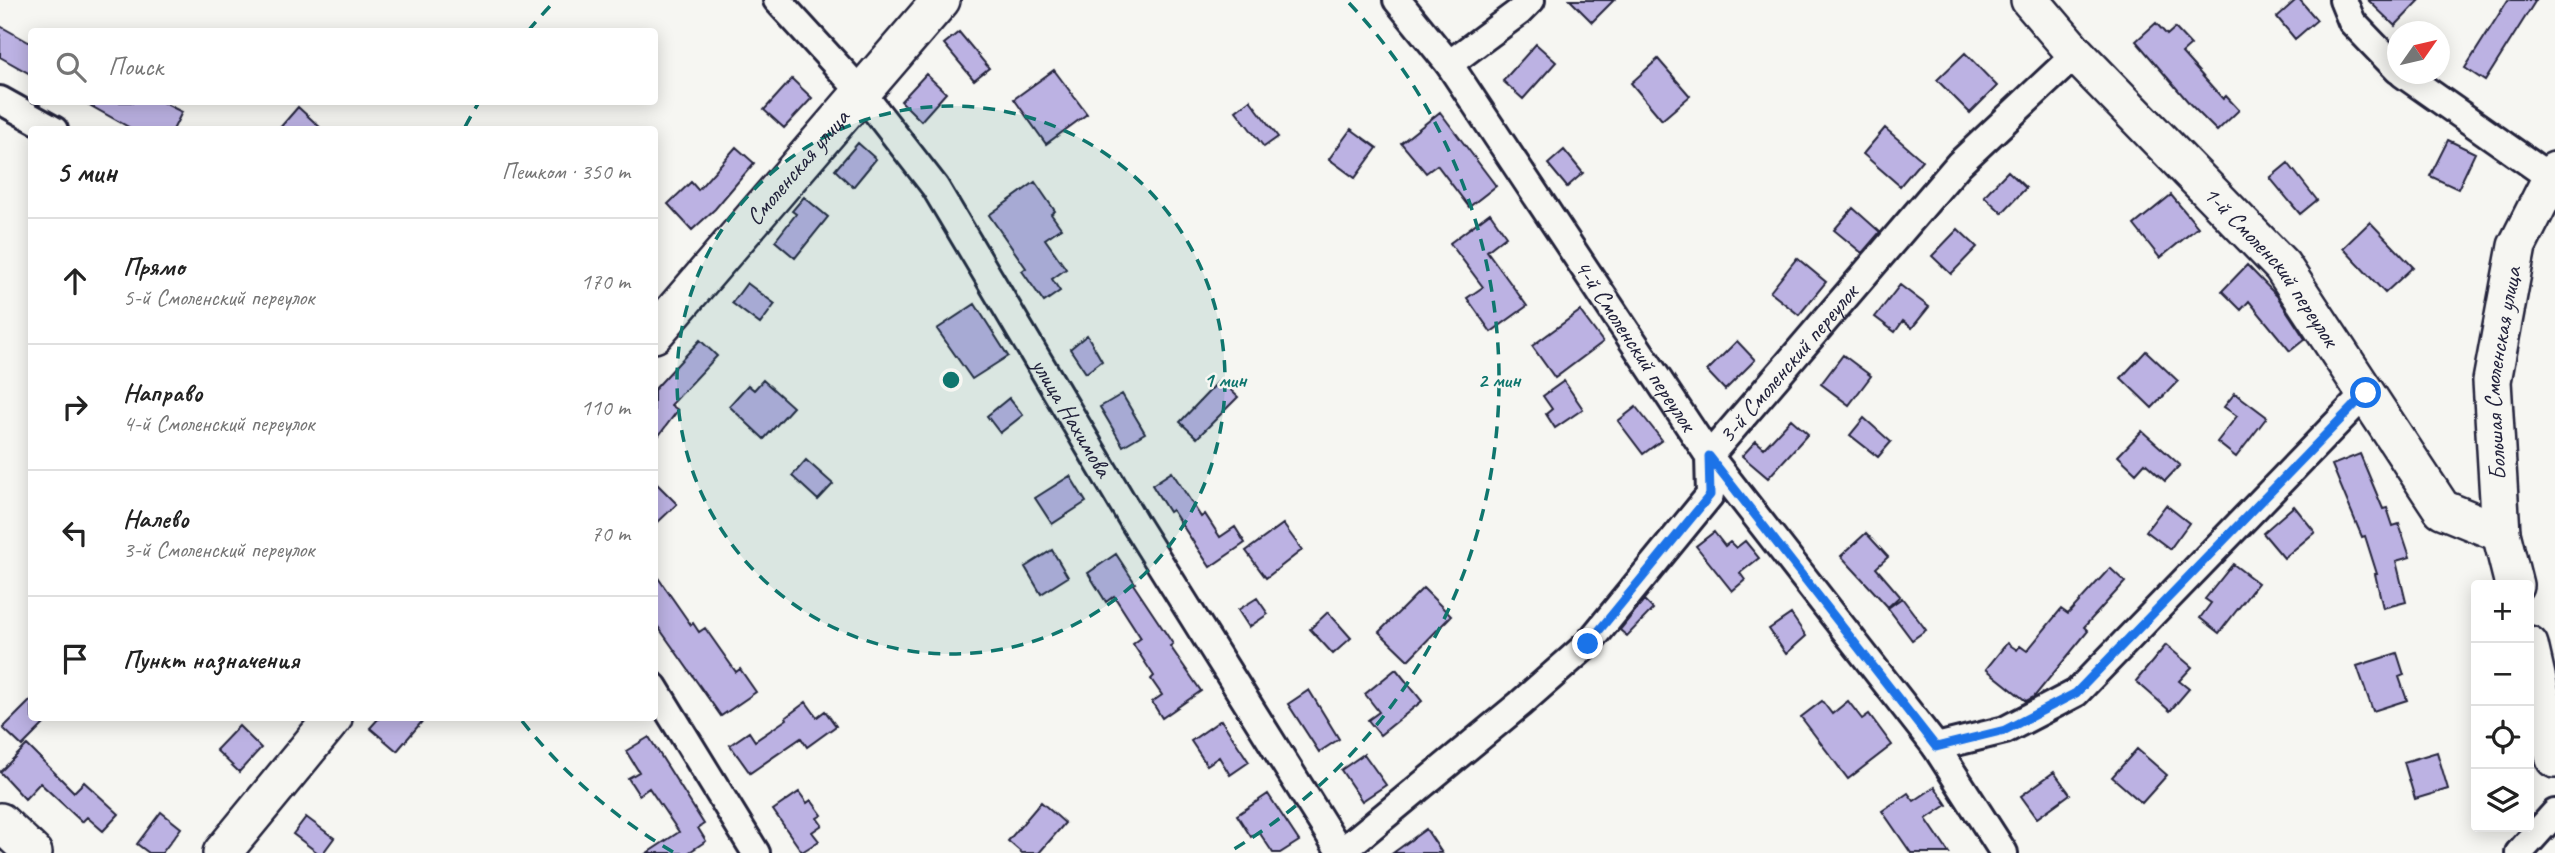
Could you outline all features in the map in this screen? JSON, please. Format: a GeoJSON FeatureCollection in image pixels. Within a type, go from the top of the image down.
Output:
{"type":"FeatureCollection","features":[{"type":"Feature","properties":{"kind":"street","name":"улица Нахимова"},"geometry":{"type":"LineString","coordinates":[[778,0],[862,93],[935,187],[1134,522],[1341,852]]}},
{"type":"Feature","properties":{"kind":"street","name":"Смоленская улица"},"geometry":{"type":"LineString","coordinates":[[658,329],[941,0]]}},
{"type":"Feature","properties":{"kind":"street","name":"4-й Смоленский переулок"},"geometry":{"type":"LineString","coordinates":[[1397,0],[1449,64],[1709,456],[1936,747],[2004,853]]}},
{"type":"Feature","properties":{"kind":"street"},"geometry":{"type":"LineString","coordinates":[[1449,64],[1531,0]]}},
{"type":"Feature","properties":{"kind":"street","name":"1-й Смоленский переулок"},"geometry":{"type":"LineString","coordinates":[[2030,0],[2076,54],[2282,266],[2442,509],[2501,533]]}},
{"type":"Feature","properties":{"kind":"street"},"geometry":{"type":"LineString","coordinates":[[2343,0],[2352,22],[2387,59]]}},
{"type":"Feature","properties":{"kind":"street","name":"3-й Смоленский переулок"},"geometry":{"type":"LineString","coordinates":[[1341,852],[1588,644],[1710,495],[1709,456],[1959,164],[2076,54]]}},
{"type":"Feature","properties":{"kind":"street"},"geometry":{"type":"LineString","coordinates":[[2418,84],[2553,175]]}},
{"type":"Feature","properties":{"kind":"street"},"geometry":{"type":"LineString","coordinates":[[0,100],[47,126]]}},
{"type":"Feature","properties":{"kind":"street","name":"Большая Смоленская улица"},"geometry":{"type":"LineString","coordinates":[[2513,580],[2501,533],[2492,381],[2517,246],[2553,175]]}},
{"type":"Feature","properties":{"kind":"street"},"geometry":{"type":"LineString","coordinates":[[1936,747],[2005,730],[2076,693],[2366,393]]}},
{"type":"Feature","properties":{"kind":"street"},"geometry":{"type":"LineString","coordinates":[[2534,667],[2555,759]]}},
{"type":"Feature","properties":{"kind":"street"},"geometry":{"type":"LineString","coordinates":[[658,694],[756,853]]}},
{"type":"Feature","properties":{"kind":"street"},"geometry":{"type":"LineString","coordinates":[[222,853],[331,721]]}},
{"type":"Feature","properties":{"kind":"street"},"geometry":{"type":"LineString","coordinates":[[2519,853],[2555,813]]}},
{"type":"Feature","properties":{"kind":"street"},"geometry":{"type":"LineString","coordinates":[[0,821],[33,853]]}},
{"type":"Feature","properties":{"kind":"building"},"geometry":{"type":"Polygon","coordinates":[[[1570,0],[1614,0],[1592,22],[1570,0]]]}},
{"type":"Feature","properties":{"kind":"building"},"geometry":{"type":"Polygon","coordinates":[[[2296,0],[2300,0],[2317,20],[2295,39],[2277,17],[2296,0]]]}},
{"type":"Feature","properties":{"kind":"building"},"geometry":{"type":"Polygon","coordinates":[[[2368,0],[2420,0],[2400,21],[2390,21],[2368,0]]]}},
{"type":"Feature","properties":{"kind":"building"},"geometry":{"type":"Polygon","coordinates":[[[2508,0],[2536,0],[2485,81],[2465,68],[2508,0]]]}},
{"type":"Feature","properties":{"kind":"building"},"geometry":{"type":"Polygon","coordinates":[[[2156,23],[2167,35],[2175,28],[2191,45],[2182,53],[2223,99],[2226,96],[2239,110],[2217,131],[2136,41],[2156,23]]]}},
{"type":"Feature","properties":{"kind":"building"},"geometry":{"type":"Polygon","coordinates":[[[0,26],[28,42],[28,73],[0,57],[0,26]]]}},
{"type":"Feature","properties":{"kind":"building"},"geometry":{"type":"Polygon","coordinates":[[[959,32],[989,68],[974,80],[944,44],[959,32]]]}},
{"type":"Feature","properties":{"kind":"building"},"geometry":{"type":"Polygon","coordinates":[[[1536,44],[1556,62],[1523,99],[1503,81],[1536,44]]]}},
{"type":"Feature","properties":{"kind":"building"},"geometry":{"type":"Polygon","coordinates":[[[1965,53],[1997,86],[1970,113],[1937,80],[1965,53]]]}},
{"type":"Feature","properties":{"kind":"building"},"geometry":{"type":"Polygon","coordinates":[[[1658,59],[1690,96],[1662,120],[1631,83],[1658,59]]]}},
{"type":"Feature","properties":{"kind":"building"},"geometry":{"type":"Polygon","coordinates":[[[1054,70],[1087,114],[1046,144],[1014,99],[1054,70]]]}},
{"type":"Feature","properties":{"kind":"building"},"geometry":{"type":"Polygon","coordinates":[[[926,74],[946,93],[921,121],[901,101],[926,74]]]}},
{"type":"Feature","properties":{"kind":"building"},"geometry":{"type":"Polygon","coordinates":[[[792,79],[812,98],[784,128],[764,110],[792,79]]]}},
{"type":"Feature","properties":{"kind":"building"},"geometry":{"type":"Polygon","coordinates":[[[1250,100],[1278,137],[1264,147],[1236,111],[1250,100]]]}},
{"type":"Feature","properties":{"kind":"building"},"geometry":{"type":"Polygon","coordinates":[[[89,105],[168,105],[182,112],[175,126],[127,126],[89,105]]]}},
{"type":"Feature","properties":{"kind":"building"},"geometry":{"type":"Polygon","coordinates":[[[298,107],[319,126],[281,126],[298,107]]]}},
{"type":"Feature","properties":{"kind":"building"},"geometry":{"type":"Polygon","coordinates":[[[1440,112],[1496,186],[1469,207],[1437,165],[1426,173],[1401,143],[1440,112]]]}},
{"type":"Feature","properties":{"kind":"building"},"geometry":{"type":"Polygon","coordinates":[[[1885,128],[1922,160],[1900,186],[1863,154],[1885,128]]]}},
{"type":"Feature","properties":{"kind":"building"},"geometry":{"type":"Polygon","coordinates":[[[1351,129],[1377,148],[1355,178],[1329,159],[1351,129]]]}},
{"type":"Feature","properties":{"kind":"building"},"geometry":{"type":"Polygon","coordinates":[[[2448,140],[2475,153],[2458,189],[2430,176],[2448,140]]]}},
{"type":"Feature","properties":{"kind":"building"},"geometry":{"type":"Polygon","coordinates":[[[858,143],[876,159],[853,187],[835,170],[858,143]]]}},
{"type":"Feature","properties":{"kind":"building"},"geometry":{"type":"Polygon","coordinates":[[[736,147],[754,163],[715,209],[692,230],[668,204],[691,182],[698,190],[736,147]]]}},
{"type":"Feature","properties":{"kind":"building"},"geometry":{"type":"Polygon","coordinates":[[[1564,150],[1583,173],[1567,187],[1548,164],[1564,150]]]}},
{"type":"Feature","properties":{"kind":"building"},"geometry":{"type":"Polygon","coordinates":[[[2288,163],[2317,200],[2300,214],[2270,178],[2288,163]]]}},
{"type":"Feature","properties":{"kind":"building"},"geometry":{"type":"Polygon","coordinates":[[[2008,171],[2026,188],[2002,213],[1984,196],[2008,171]]]}},
{"type":"Feature","properties":{"kind":"building"},"geometry":{"type":"Polygon","coordinates":[[[1035,182],[1055,211],[1051,214],[1061,228],[1045,239],[1066,269],[1052,279],[1060,291],[1044,302],[1022,271],[1026,268],[989,215],[1035,182]]]}},
{"type":"Feature","properties":{"kind":"building"},"geometry":{"type":"Polygon","coordinates":[[[2171,195],[2198,227],[2160,258],[2134,225],[2171,195]]]}},
{"type":"Feature","properties":{"kind":"building"},"geometry":{"type":"Polygon","coordinates":[[[804,197],[828,217],[795,258],[775,241],[796,214],[792,211],[804,197]]]}},
{"type":"Feature","properties":{"kind":"building"},"geometry":{"type":"Polygon","coordinates":[[[1853,208],[1880,232],[1862,253],[1834,230],[1853,208]]]}},
{"type":"Feature","properties":{"kind":"building"},"geometry":{"type":"Polygon","coordinates":[[[1490,213],[1506,236],[1487,251],[1527,306],[1491,332],[1467,298],[1483,287],[1450,243],[1490,213]]]}},
{"type":"Feature","properties":{"kind":"building"},"geometry":{"type":"Polygon","coordinates":[[[2370,222],[2413,267],[2385,293],[2343,248],[2370,222]]]}},
{"type":"Feature","properties":{"kind":"building"},"geometry":{"type":"Polygon","coordinates":[[[1958,229],[1977,247],[1951,274],[1932,256],[1958,229]]]}},
{"type":"Feature","properties":{"kind":"building"},"geometry":{"type":"Polygon","coordinates":[[[1797,258],[1826,282],[1799,315],[1770,292],[1797,258]]]}},
{"type":"Feature","properties":{"kind":"building"},"geometry":{"type":"Polygon","coordinates":[[[2247,265],[2277,296],[2305,339],[2290,351],[2249,301],[2241,310],[2222,291],[2247,265]]]}},
{"type":"Feature","properties":{"kind":"building"},"geometry":{"type":"Polygon","coordinates":[[[747,283],[775,304],[760,324],[732,303],[747,283]]]}},
{"type":"Feature","properties":{"kind":"building"},"geometry":{"type":"Polygon","coordinates":[[[1900,285],[1929,307],[1912,328],[1903,321],[1895,332],[1875,317],[1900,285]]]}},
{"type":"Feature","properties":{"kind":"building"},"geometry":{"type":"Polygon","coordinates":[[[975,304],[1008,356],[972,379],[937,329],[975,304]]]}},
{"type":"Feature","properties":{"kind":"building"},"geometry":{"type":"Polygon","coordinates":[[[1580,311],[1603,342],[1555,378],[1532,346],[1580,311]]]}},
{"type":"Feature","properties":{"kind":"building"},"geometry":{"type":"Polygon","coordinates":[[[1087,335],[1102,361],[1086,373],[1070,349],[1087,335]]]}},
{"type":"Feature","properties":{"kind":"building"},"geometry":{"type":"Polygon","coordinates":[[[700,340],[717,356],[671,405],[678,410],[658,437],[658,386],[700,340]]]}},
{"type":"Feature","properties":{"kind":"building"},"geometry":{"type":"Polygon","coordinates":[[[1737,341],[1755,360],[1725,390],[1707,371],[1737,341]]]}},
{"type":"Feature","properties":{"kind":"building"},"geometry":{"type":"Polygon","coordinates":[[[2146,351],[2178,381],[2152,408],[2121,378],[2146,351]]]}},
{"type":"Feature","properties":{"kind":"building"},"geometry":{"type":"Polygon","coordinates":[[[1843,355],[1871,376],[1849,405],[1821,384],[1843,355]]]}},
{"type":"Feature","properties":{"kind":"building"},"geometry":{"type":"Polygon","coordinates":[[[763,380],[793,407],[764,439],[729,406],[748,385],[754,390],[763,380]]]}},
{"type":"Feature","properties":{"kind":"building"},"geometry":{"type":"Polygon","coordinates":[[[1220,380],[1238,397],[1197,438],[1180,422],[1220,380]]]}},
{"type":"Feature","properties":{"kind":"building"},"geometry":{"type":"Polygon","coordinates":[[[1564,381],[1583,409],[1555,428],[1546,414],[1552,409],[1543,396],[1564,381]]]}},
{"type":"Feature","properties":{"kind":"building"},"geometry":{"type":"Polygon","coordinates":[[[2235,393],[2267,417],[2236,457],[2217,442],[2237,416],[2224,407],[2235,393]]]}},
{"type":"Feature","properties":{"kind":"building"},"geometry":{"type":"Polygon","coordinates":[[[1122,394],[1145,433],[1123,446],[1100,407],[1122,394]]]}},
{"type":"Feature","properties":{"kind":"building"},"geometry":{"type":"Polygon","coordinates":[[[1009,398],[1023,415],[1000,433],[987,416],[1009,398]]]}},
{"type":"Feature","properties":{"kind":"building"},"geometry":{"type":"Polygon","coordinates":[[[1636,407],[1662,440],[1643,454],[1618,421],[1636,407]]]}},
{"type":"Feature","properties":{"kind":"building"},"geometry":{"type":"Polygon","coordinates":[[[1864,418],[1891,442],[1878,457],[1850,435],[1864,418]]]}},
{"type":"Feature","properties":{"kind":"building"},"geometry":{"type":"Polygon","coordinates":[[[1791,419],[1808,434],[1768,478],[1742,456],[1756,441],[1764,448],[1791,419]]]}},
{"type":"Feature","properties":{"kind":"building"},"geometry":{"type":"Polygon","coordinates":[[[2142,431],[2180,465],[2165,481],[2145,463],[2136,473],[2118,456],[2142,431]]]}},
{"type":"Feature","properties":{"kind":"building"},"geometry":{"type":"Polygon","coordinates":[[[2360,454],[2383,509],[2387,508],[2393,526],[2399,524],[2410,557],[2396,561],[2406,602],[2383,608],[2377,574],[2365,536],[2362,537],[2332,465],[2360,454]]]}},
{"type":"Feature","properties":{"kind":"building"},"geometry":{"type":"Polygon","coordinates":[[[806,460],[833,484],[818,500],[792,476],[806,460]]]}},
{"type":"Feature","properties":{"kind":"building"},"geometry":{"type":"Polygon","coordinates":[[[1172,472],[1201,517],[1205,514],[1220,537],[1235,527],[1245,543],[1210,567],[1152,485],[1172,472]]]}},
{"type":"Feature","properties":{"kind":"building"},"geometry":{"type":"Polygon","coordinates":[[[1070,476],[1086,502],[1052,524],[1035,498],[1070,476]]]}},
{"type":"Feature","properties":{"kind":"building"},"geometry":{"type":"Polygon","coordinates":[[[658,485],[677,504],[658,522],[658,485]]]}},
{"type":"Feature","properties":{"kind":"building"},"geometry":{"type":"Polygon","coordinates":[[[2166,505],[2189,523],[2170,549],[2146,531],[2166,505]]]}},
{"type":"Feature","properties":{"kind":"building"},"geometry":{"type":"Polygon","coordinates":[[[2294,506],[2315,532],[2284,558],[2263,533],[2294,506]]]}},
{"type":"Feature","properties":{"kind":"building"},"geometry":{"type":"Polygon","coordinates":[[[1283,524],[1302,550],[1266,578],[1246,551],[1283,524]]]}},
{"type":"Feature","properties":{"kind":"building"},"geometry":{"type":"Polygon","coordinates":[[[1714,532],[1725,546],[1730,542],[1736,548],[1745,541],[1759,558],[1740,573],[1745,580],[1732,591],[1696,546],[1714,532]]]}},
{"type":"Feature","properties":{"kind":"building"},"geometry":{"type":"Polygon","coordinates":[[[1866,533],[1888,557],[1876,568],[1900,596],[1888,607],[1841,556],[1866,533]]]}},
{"type":"Feature","properties":{"kind":"building"},"geometry":{"type":"Polygon","coordinates":[[[1052,550],[1068,577],[1041,594],[1025,567],[1052,550]]]}},
{"type":"Feature","properties":{"kind":"building"},"geometry":{"type":"Polygon","coordinates":[[[1116,554],[1173,644],[1170,646],[1201,691],[1162,718],[1152,702],[1162,695],[1151,679],[1154,676],[1133,644],[1141,638],[1114,596],[1106,602],[1088,573],[1116,554]]]}},
{"type":"Feature","properties":{"kind":"building"},"geometry":{"type":"Polygon","coordinates":[[[2233,564],[2258,583],[2219,633],[2200,618],[2211,603],[2205,599],[2233,564]]]}},
{"type":"Feature","properties":{"kind":"building"},"geometry":{"type":"Polygon","coordinates":[[[2110,568],[2125,582],[2084,627],[2088,631],[2034,697],[2026,701],[1986,669],[2007,643],[2017,650],[2020,646],[2027,651],[2061,609],[2068,614],[2110,568]]]}},
{"type":"Feature","properties":{"kind":"building"},"geometry":{"type":"Polygon","coordinates":[[[658,578],[691,625],[693,623],[699,632],[705,628],[736,672],[740,669],[756,692],[721,716],[658,627],[658,578]]]}},
{"type":"Feature","properties":{"kind":"building"},"geometry":{"type":"Polygon","coordinates":[[[1423,588],[1451,616],[1408,660],[1379,632],[1423,588]]]}},
{"type":"Feature","properties":{"kind":"building"},"geometry":{"type":"Polygon","coordinates":[[[1257,598],[1268,614],[1249,627],[1238,610],[1257,598]]]}},
{"type":"Feature","properties":{"kind":"building"},"geometry":{"type":"Polygon","coordinates":[[[1902,598],[1926,630],[1912,640],[1888,608],[1902,598]]]}},
{"type":"Feature","properties":{"kind":"building"},"geometry":{"type":"Polygon","coordinates":[[[1644,600],[1653,609],[1627,636],[1620,630],[1644,600]]]}},
{"type":"Feature","properties":{"kind":"building"},"geometry":{"type":"Polygon","coordinates":[[[1328,612],[1351,638],[1333,654],[1310,629],[1328,612]]]}},
{"type":"Feature","properties":{"kind":"building"},"geometry":{"type":"Polygon","coordinates":[[[1791,614],[1806,636],[1786,654],[1769,629],[1791,614]]]}},
{"type":"Feature","properties":{"kind":"building"},"geometry":{"type":"Polygon","coordinates":[[[2166,645],[2192,667],[2179,681],[2189,689],[2170,711],[2136,681],[2166,645]]]}},
{"type":"Feature","properties":{"kind":"building"},"geometry":{"type":"Polygon","coordinates":[[[2397,653],[2404,675],[2399,677],[2407,700],[2373,711],[2357,666],[2397,653]]]}},
{"type":"Feature","properties":{"kind":"building"},"geometry":{"type":"Polygon","coordinates":[[[1396,669],[1422,701],[1380,735],[1368,720],[1379,712],[1365,694],[1396,669]]]}},
{"type":"Feature","properties":{"kind":"building"},"geometry":{"type":"Polygon","coordinates":[[[1309,690],[1339,739],[1319,752],[1288,704],[1309,690]]]}},
{"type":"Feature","properties":{"kind":"building"},"geometry":{"type":"Polygon","coordinates":[[[1822,701],[1832,714],[1848,701],[1862,719],[1869,714],[1892,745],[1848,779],[1801,717],[1822,701]]]}},
{"type":"Feature","properties":{"kind":"building"},"geometry":{"type":"Polygon","coordinates":[[[806,702],[817,717],[825,711],[836,726],[807,747],[801,738],[750,773],[730,745],[749,732],[755,741],[806,702]]]}},
{"type":"Feature","properties":{"kind":"building"},"geometry":{"type":"Polygon","coordinates":[[[28,703],[28,721],[47,721],[22,746],[3,728],[28,703]]]}},
{"type":"Feature","properties":{"kind":"building"},"geometry":{"type":"Polygon","coordinates":[[[1221,720],[1249,762],[1230,775],[1219,757],[1207,765],[1191,741],[1221,720]]]}},
{"type":"Feature","properties":{"kind":"building"},"geometry":{"type":"Polygon","coordinates":[[[376,721],[422,721],[397,751],[370,728],[376,721]]]}},
{"type":"Feature","properties":{"kind":"building"},"geometry":{"type":"Polygon","coordinates":[[[239,726],[261,748],[239,772],[216,750],[239,726]]]}},
{"type":"Feature","properties":{"kind":"building"},"geometry":{"type":"Polygon","coordinates":[[[649,737],[704,824],[698,828],[706,841],[688,853],[647,853],[679,832],[649,788],[639,795],[628,778],[639,772],[626,751],[649,737]]]}},
{"type":"Feature","properties":{"kind":"building"},"geometry":{"type":"Polygon","coordinates":[[[27,745],[74,792],[84,782],[119,814],[103,831],[87,817],[82,822],[40,783],[25,799],[0,772],[27,745]]]}},
{"type":"Feature","properties":{"kind":"building"},"geometry":{"type":"Polygon","coordinates":[[[2137,749],[2167,775],[2142,803],[2112,777],[2137,749]]]}},
{"type":"Feature","properties":{"kind":"building"},"geometry":{"type":"Polygon","coordinates":[[[2437,752],[2448,789],[2415,799],[2404,762],[2437,752]]]}},
{"type":"Feature","properties":{"kind":"building"},"geometry":{"type":"Polygon","coordinates":[[[1364,754],[1386,785],[1362,801],[1341,770],[1364,754]]]}},
{"type":"Feature","properties":{"kind":"building"},"geometry":{"type":"Polygon","coordinates":[[[2054,772],[2070,794],[2037,818],[2021,796],[2054,772]]]}},
{"type":"Feature","properties":{"kind":"building"},"geometry":{"type":"Polygon","coordinates":[[[1935,787],[1947,805],[1926,819],[1949,853],[1911,853],[1882,811],[1908,793],[1914,801],[1935,787]]]}},
{"type":"Feature","properties":{"kind":"building"},"geometry":{"type":"Polygon","coordinates":[[[799,792],[807,803],[811,800],[822,815],[817,818],[822,825],[812,832],[819,841],[802,852],[773,810],[799,792]]]}},
{"type":"Feature","properties":{"kind":"building"},"geometry":{"type":"Polygon","coordinates":[[[1268,794],[1299,841],[1280,853],[1273,853],[1259,832],[1251,837],[1237,815],[1268,794]]]}},
{"type":"Feature","properties":{"kind":"building"},"geometry":{"type":"Polygon","coordinates":[[[1041,802],[1065,823],[1039,853],[1022,853],[1008,841],[1041,802]]]}},
{"type":"Feature","properties":{"kind":"building"},"geometry":{"type":"Polygon","coordinates":[[[161,812],[181,828],[162,853],[149,853],[137,844],[161,812]]]}},
{"type":"Feature","properties":{"kind":"building"},"geometry":{"type":"Polygon","coordinates":[[[306,817],[334,838],[323,853],[318,853],[293,834],[306,817]]]}},
{"type":"Feature","properties":{"kind":"building"},"geometry":{"type":"Polygon","coordinates":[[[1426,829],[1442,853],[1393,853],[1426,829]]]}},
{"type":"Feature","properties":{"kind":"route"},"geometry":{"type":"LineString","coordinates":[[1588,644],[1710,495],[1709,456],[1936,747],[2005,730],[2076,693],[2366,393]]}}]}
